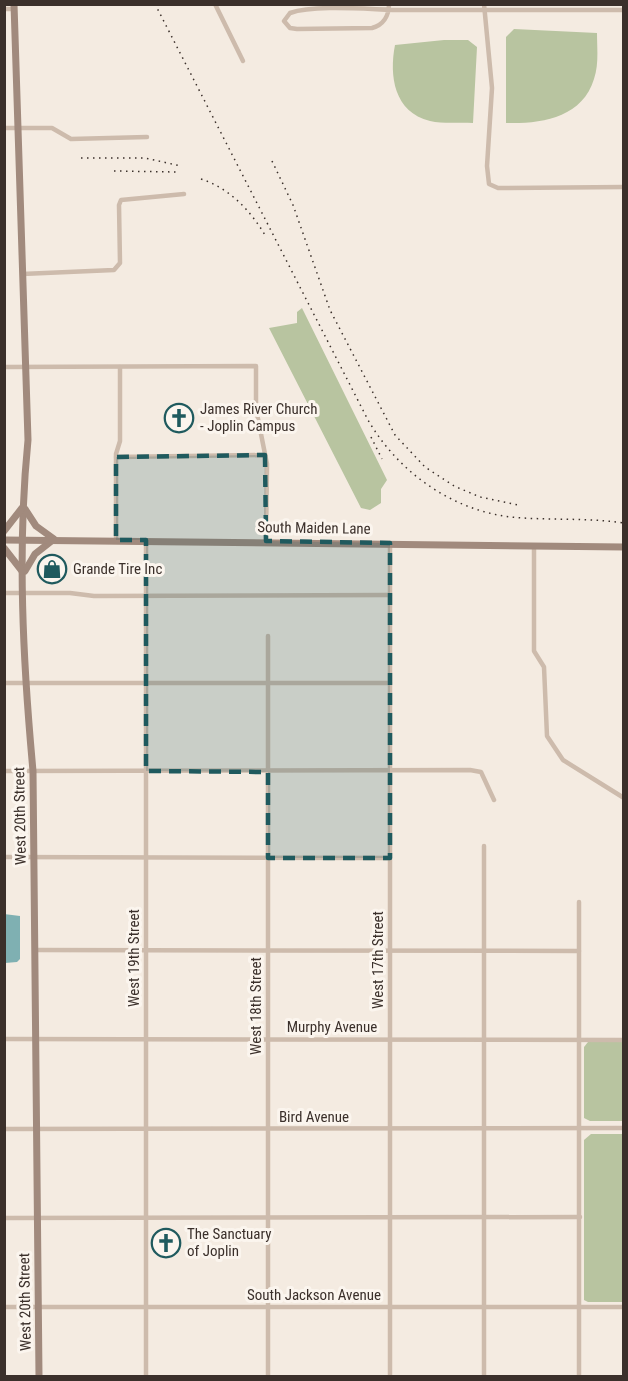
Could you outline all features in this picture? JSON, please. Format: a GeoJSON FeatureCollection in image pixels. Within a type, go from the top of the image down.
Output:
{"type":"FeatureCollection","features":[{"type":"Feature","properties":{"kind":"main road","name":"West 20th Street"},"geometry":{"type":"LineString","coordinates":[[14,7],[28,440],[23,505],[23,593],[25,682],[33,771],[39,1377]]}},
{"type":"Feature","properties":{"kind":"main road"},"geometry":{"type":"LineString","coordinates":[[4,531],[23,505],[33,523],[54,539],[35,554],[23,573],[14,557],[4,548]]}},
{"type":"Feature","properties":{"kind":"main road","name":"South Maiden Lane"},"geometry":{"type":"LineString","coordinates":[[4,540],[266,541],[624,547]]}},
{"type":"Feature","properties":{"kind":"street"},"geometry":{"type":"LineString","coordinates":[[215,4],[243,61]]}},
{"type":"Feature","properties":{"kind":"street"},"geometry":{"type":"LineString","coordinates":[[4,9],[14,7]]}},
{"type":"Feature","properties":{"kind":"street"},"geometry":{"type":"LineString","coordinates":[[389,7],[380,26],[372,28],[297,29],[290,28],[284,21],[290,13],[305,10],[389,7],[579,7],[624,10]]}},
{"type":"Feature","properties":{"kind":"street"},"geometry":{"type":"LineString","coordinates":[[484,7],[492,88],[487,176],[489,184],[498,188],[624,187]]}},
{"type":"Feature","properties":{"kind":"street"},"geometry":{"type":"LineString","coordinates":[[4,129],[52,128],[71,139],[147,137]]}},
{"type":"Feature","properties":{"kind":"street"},"geometry":{"type":"LineString","coordinates":[[21,274],[114,270],[120,263],[119,205],[121,200],[184,195]]}},
{"type":"Feature","properties":{"kind":"street"},"geometry":{"type":"LineString","coordinates":[[4,367],[256,366],[256,409],[266,455],[266,541]]}},
{"type":"Feature","properties":{"kind":"street"},"geometry":{"type":"LineString","coordinates":[[116,540],[116,457],[120,441],[120,367]]}},
{"type":"Feature","properties":{"kind":"street"},"geometry":{"type":"LineString","coordinates":[[116,457],[266,455]]}},
{"type":"Feature","properties":{"kind":"street","name":"West 19th Street"},"geometry":{"type":"LineString","coordinates":[[146,540],[146,1377]]}},
{"type":"Feature","properties":{"kind":"street","name":"West 17th Street"},"geometry":{"type":"LineString","coordinates":[[390,543],[390,1377]]}},
{"type":"Feature","properties":{"kind":"street"},"geometry":{"type":"LineString","coordinates":[[534,546],[534,651],[544,667],[547,736],[563,760],[624,798]]}},
{"type":"Feature","properties":{"kind":"street"},"geometry":{"type":"LineString","coordinates":[[4,593],[70,593],[90,596],[390,595]]}},
{"type":"Feature","properties":{"kind":"street","name":"West 18th Street"},"geometry":{"type":"LineString","coordinates":[[268,636],[268,1377]]}},
{"type":"Feature","properties":{"kind":"street"},"geometry":{"type":"LineString","coordinates":[[4,682],[390,683]]}},
{"type":"Feature","properties":{"kind":"street"},"geometry":{"type":"LineString","coordinates":[[4,771],[477,770],[484,777],[494,800]]}},
{"type":"Feature","properties":{"kind":"street"},"geometry":{"type":"LineString","coordinates":[[484,846],[484,1377]]}},
{"type":"Feature","properties":{"kind":"street"},"geometry":{"type":"LineString","coordinates":[[4,857],[390,858]]}},
{"type":"Feature","properties":{"kind":"street"},"geometry":{"type":"LineString","coordinates":[[579,902],[579,1377]]}},
{"type":"Feature","properties":{"kind":"street"},"geometry":{"type":"LineString","coordinates":[[35,950],[579,951]]}},
{"type":"Feature","properties":{"kind":"street","name":"Murphy Avenue"},"geometry":{"type":"LineString","coordinates":[[4,1039],[624,1040]]}},
{"type":"Feature","properties":{"kind":"street","name":"Bird Avenue"},"geometry":{"type":"LineString","coordinates":[[4,1129],[624,1128]]}},
{"type":"Feature","properties":{"kind":"street"},"geometry":{"type":"LineString","coordinates":[[4,1218],[580,1217]]}},
{"type":"Feature","properties":{"kind":"street","name":"South Jackson Avenue"},"geometry":{"type":"LineString","coordinates":[[4,1307],[624,1307]]}},
{"type":"Feature","properties":{"kind":"highlighted area"},"geometry":{"type":"Polygon","coordinates":[[[265,455],[266,541],[390,543],[390,858],[268,858],[268,772],[146,771],[146,540],[116,540],[116,457],[265,455]]]}},
{"type":"Feature","properties":{"kind":"green space"},"geometry":{"type":"Polygon","coordinates":[[[514,29],[597,33],[596,74],[588,92],[570,110],[546,120],[506,123],[506,37],[514,29]]]}},
{"type":"Feature","properties":{"kind":"green space"},"geometry":{"type":"Polygon","coordinates":[[[468,40],[477,47],[473,123],[435,122],[418,116],[408,110],[397,91],[393,69],[395,45],[468,40]]]}},
{"type":"Feature","properties":{"kind":"green space"},"geometry":{"type":"Polygon","coordinates":[[[302,308],[387,480],[381,489],[381,503],[370,510],[361,508],[269,328],[297,323],[297,312],[302,308]]]}},
{"type":"Feature","properties":{"kind":"green space"},"geometry":{"type":"Polygon","coordinates":[[[588,1042],[623,1042],[623,1121],[590,1121],[584,1118],[584,1047],[588,1042]]]}},
{"type":"Feature","properties":{"kind":"green space"},"geometry":{"type":"Polygon","coordinates":[[[591,1134],[623,1134],[623,1302],[584,1300],[584,1140],[591,1134]]]}},
{"type":"Feature","properties":{"kind":"water"},"geometry":{"type":"Polygon","coordinates":[[[4,914],[20,916],[20,959],[17,962],[5,963],[4,914]]]}},
{"type":"Feature","properties":{"kind":"railway"},"geometry":{"type":"LineString","coordinates":[[155,4],[368,420],[397,458],[433,488],[476,509],[523,518],[624,523]]}},
{"type":"Feature","properties":{"kind":"railway"},"geometry":{"type":"LineString","coordinates":[[81,158],[145,158],[181,166]]}},
{"type":"Feature","properties":{"kind":"railway"},"geometry":{"type":"LineString","coordinates":[[272,161],[293,205],[330,310],[395,435],[425,467],[454,486],[480,497],[518,505]]}},
{"type":"Feature","properties":{"kind":"railway"},"geometry":{"type":"LineString","coordinates":[[114,171],[177,172]]}},
{"type":"Feature","properties":{"kind":"railway"},"geometry":{"type":"LineString","coordinates":[[201,179],[230,194],[253,217],[265,235]]}},
{"type":"Feature","properties":{"kind":"railway"},"geometry":{"type":"LineString","coordinates":[[371,437],[382,459]]}},
{"type":"Feature","properties":{"kind":"place","name":"James River Church - Joplin Campus"},"geometry":{"type":"Point","coordinates":[179,418]}},
{"type":"Feature","properties":{"kind":"place","name":"Grande Tire Inc"},"geometry":{"type":"Point","coordinates":[52,569]}},
{"type":"Feature","properties":{"kind":"place","name":"The Sanctuary of Joplin"},"geometry":{"type":"Point","coordinates":[166,1243]}}]}
